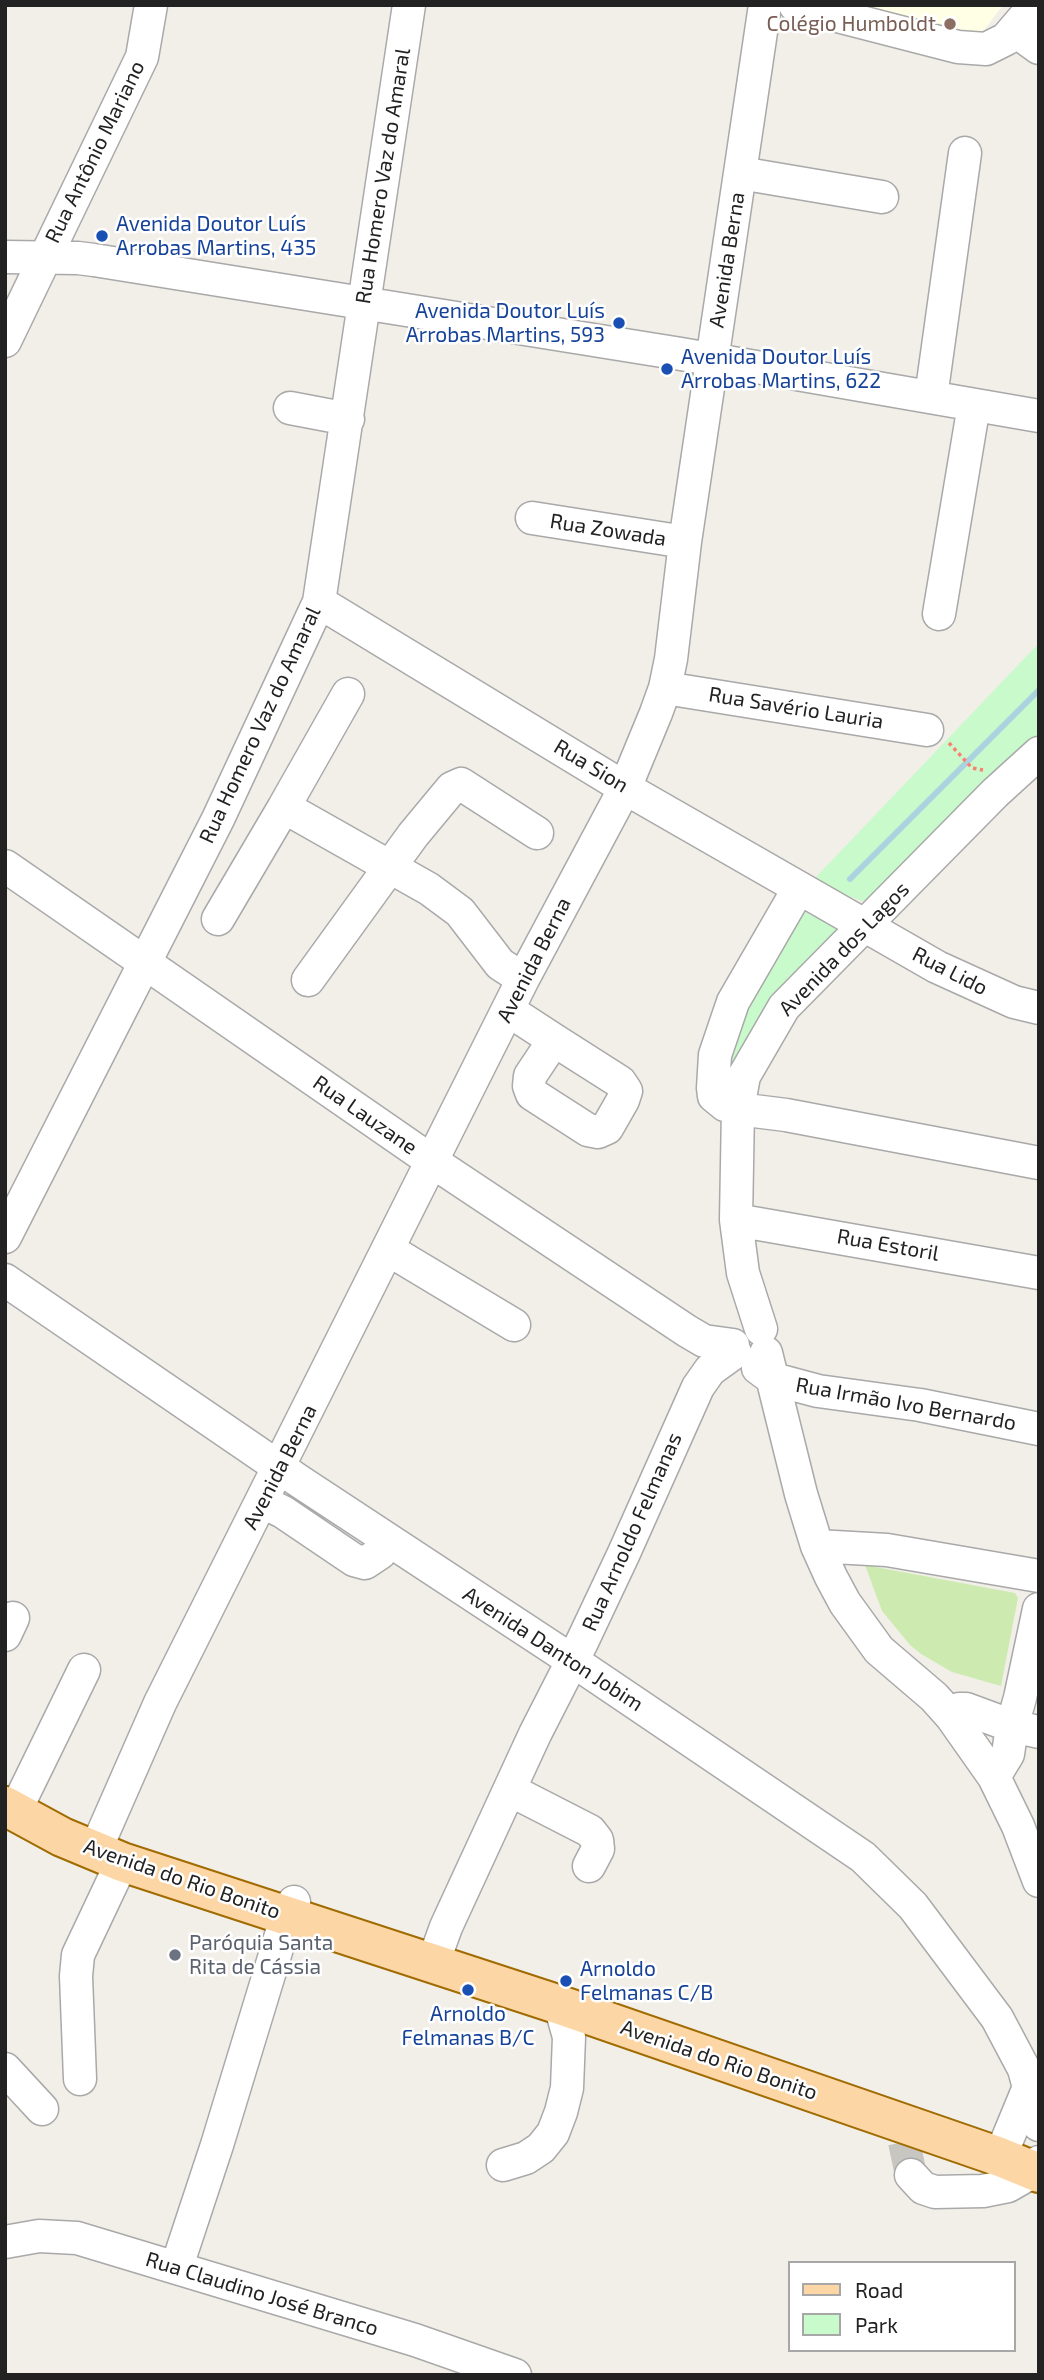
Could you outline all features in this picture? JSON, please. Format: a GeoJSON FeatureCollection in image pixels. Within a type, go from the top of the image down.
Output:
{"type":"FeatureCollection","features":[{"type":"Feature","properties":{"kind":"main road","name":"Avenida do Rio Bonito"},"geometry":{"type":"LineString","coordinates":[[11,1798],[44,1812],[106,1849],[436,1957],[800,2068],[1028,2155]]}},
{"type":"Feature","properties":{"kind":"main road","name":"Avenida do Rio Bonito"},"geometry":{"type":"LineString","coordinates":[[436,1957],[903,2133],[1028,2155]]}},
{"type":"Feature","properties":{"kind":"street","name":"Rua Antônio Mariano"},"geometry":{"type":"LineString","coordinates":[[5,341],[142,57],[151,5]]}},
{"type":"Feature","properties":{"kind":"street","name":"Rua Homero Vaz do Amaral"},"geometry":{"type":"LineString","coordinates":[[5,1237],[218,819],[319,602],[409,5]]}},
{"type":"Feature","properties":{"kind":"street","name":"Avenida Berna"},"geometry":{"type":"LineString","coordinates":[[80,2080],[76,1976],[78,1955],[106,1849],[160,1703],[523,979],[625,788],[665,688],[765,5]]}},
{"type":"Feature","properties":{"kind":"street"},"geometry":{"type":"LineString","coordinates":[[795,5],[958,47],[986,48],[1006,39],[1027,39],[1035,5]]}},
{"type":"Feature","properties":{"kind":"street"},"geometry":{"type":"LineString","coordinates":[[931,397],[965,153]]}},
{"type":"Feature","properties":{"kind":"street"},"geometry":{"type":"LineString","coordinates":[[740,173],[882,197]]}},
{"type":"Feature","properties":{"kind":"street"},"geometry":{"type":"LineString","coordinates":[[7,253],[78,257],[712,359],[1039,416]]}},
{"type":"Feature","properties":{"kind":"street"},"geometry":{"type":"LineString","coordinates":[[939,614],[974,405]]}},
{"type":"Feature","properties":{"kind":"street"},"geometry":{"type":"LineString","coordinates":[[290,408],[348,419]]}},
{"type":"Feature","properties":{"kind":"street","name":"Rua Zowada"},"geometry":{"type":"LineString","coordinates":[[532,518],[685,542]]}},
{"type":"Feature","properties":{"kind":"street","name":"Rua Sion"},"geometry":{"type":"LineString","coordinates":[[319,602],[625,788],[865,925]]}},
{"type":"Feature","properties":{"kind":"street","name":"Rua Savério Lauria"},"geometry":{"type":"LineString","coordinates":[[665,688],[927,730]]}},
{"type":"Feature","properties":{"kind":"street"},"geometry":{"type":"LineString","coordinates":[[218,919],[348,694]]}},
{"type":"Feature","properties":{"kind":"street","name":"Avenida dos Lagos"},"geometry":{"type":"LineString","coordinates":[[1039,752],[784,1007],[744,1076],[738,1108],[736,1220],[751,1350],[817,1546],[845,1603],[879,1650],[934,1697],[951,1716],[994,1777],[1018,1826],[1039,1881]]}},
{"type":"Feature","properties":{"kind":"street"},"geometry":{"type":"LineString","coordinates":[[308,980],[389,866],[453,788],[461,784],[537,833]]}},
{"type":"Feature","properties":{"kind":"street"},"geometry":{"type":"LineString","coordinates":[[284,807],[429,889],[460,912],[500,964],[523,979]]}},
{"type":"Feature","properties":{"kind":"street","name":"Rua Lauzane"},"geometry":{"type":"LineString","coordinates":[[5,866],[433,1162],[687,1331],[705,1340],[751,1350]]}},
{"type":"Feature","properties":{"kind":"street"},"geometry":{"type":"LineString","coordinates":[[799,888],[740,985],[715,1055],[715,1096],[725,1105],[738,1108],[1039,1163]]}},
{"type":"Feature","properties":{"kind":"street","name":"Rua Lido"},"geometry":{"type":"LineString","coordinates":[[865,925],[937,967],[1014,1002],[1039,1008]]}},
{"type":"Feature","properties":{"kind":"street"},"geometry":{"type":"LineString","coordinates":[[508,1010],[554,1040]]}},
{"type":"Feature","properties":{"kind":"street","name":"Rua Estoril"},"geometry":{"type":"LineString","coordinates":[[736,1220],[1039,1273]]}},
{"type":"Feature","properties":{"kind":"street"},"geometry":{"type":"LineString","coordinates":[[389,1250],[514,1325]]}},
{"type":"Feature","properties":{"kind":"street","name":"Avenida Danton Jobim"},"geometry":{"type":"LineString","coordinates":[[5,1280],[280,1468],[863,1857],[893,1884],[936,1934],[997,2018],[1024,2069],[1029,2087],[1028,2155]]}},
{"type":"Feature","properties":{"kind":"street","name":"Rua Irmão Ivo Bernardo"},"geometry":{"type":"LineString","coordinates":[[751,1350],[818,1391],[920,1405],[1039,1429]]}},
{"type":"Feature","properties":{"kind":"street","name":"Rua Arnoldo Felmanas"},"geometry":{"type":"LineString","coordinates":[[436,1957],[446,1927],[624,1553],[698,1387],[710,1370],[751,1350]]}},
{"type":"Feature","properties":{"kind":"street"},"geometry":{"type":"LineString","coordinates":[[263,1502],[283,1512],[354,1560],[365,1563],[380,1553],[387,1539]]}},
{"type":"Feature","properties":{"kind":"street"},"geometry":{"type":"LineString","coordinates":[[817,1546],[887,1550],[1039,1576]]}},
{"type":"Feature","properties":{"kind":"street"},"geometry":{"type":"LineString","coordinates":[[994,1777],[1025,1729],[1020,1698],[1039,1609]]}},
{"type":"Feature","properties":{"kind":"street"},"geometry":{"type":"LineString","coordinates":[[11,1798],[84,1671]]}},
{"type":"Feature","properties":{"kind":"street"},"geometry":{"type":"LineString","coordinates":[[951,1716],[960,1709],[966,1709],[1025,1729]]}},
{"type":"Feature","properties":{"kind":"street"},"geometry":{"type":"LineString","coordinates":[[510,1790],[590,1831],[597,1840],[598,1849],[589,1866]]}},
{"type":"Feature","properties":{"kind":"street"},"geometry":{"type":"LineString","coordinates":[[177,2266],[290,1909]]}},
{"type":"Feature","properties":{"kind":"street"},"geometry":{"type":"LineString","coordinates":[[503,2165],[526,2158],[541,2148],[553,2133],[561,2112],[568,2088],[569,2037],[560,2005]]}},
{"type":"Feature","properties":{"kind":"street"},"geometry":{"type":"LineString","coordinates":[[5,2069],[41,2109]]}},
{"type":"Feature","properties":{"kind":"street"},"geometry":{"type":"LineString","coordinates":[[947,2192],[956,2142]]}},
{"type":"Feature","properties":{"kind":"street"},"geometry":{"type":"LineString","coordinates":[[911,2175],[923,2188],[935,2192],[983,2191],[1008,2186],[1028,2155]]}},
{"type":"Feature","properties":{"kind":"street","name":"Rua Claudino José Branco"},"geometry":{"type":"LineString","coordinates":[[5,2242],[39,2236],[77,2238],[415,2340],[515,2375]]}},
{"type":"Feature","properties":{"kind":"path"},"geometry":{"type":"LineString","coordinates":[[958,753],[972,768]]}},
{"type":"Feature","properties":{"kind":"shaded area","name":"Colégio Humboldt"},"geometry":{"type":"Polygon","coordinates":[[[840,5],[1003,5],[976,41],[840,5]]]}},
{"type":"Feature","properties":{"kind":"green space"},"geometry":{"type":"Polygon","coordinates":[[[1039,643],[1039,740],[873,899],[861,901],[821,885],[816,877],[1039,643]]]}},
{"type":"Feature","properties":{"kind":"green space"},"geometry":{"type":"Polygon","coordinates":[[[797,908],[847,933],[741,1074],[717,1066],[797,908]]]}},
{"type":"Feature","properties":{"kind":"green space"},"geometry":{"type":"Polygon","coordinates":[[[865,1565],[1015,1593],[1018,1598],[1001,1686],[952,1672],[910,1645],[882,1611],[865,1565]]]}},
{"type":"Feature","properties":{"kind":"waterway"},"geometry":{"type":"LineString","coordinates":[[850,879],[1039,690]]}},
{"type":"Feature","properties":{"kind":"tunnel"},"geometry":{"type":"LineString","coordinates":[[904,2142],[911,2175]]}},
{"type":"Feature","properties":{"kind":"place","name":"Colégio Humboldt"},"geometry":{"type":"Point","coordinates":[950,24]}},
{"type":"Feature","properties":{"kind":"place","name":"Avenida Doutor Luís Arrobas Martins, 435"},"geometry":{"type":"Point","coordinates":[102,236]}},
{"type":"Feature","properties":{"kind":"place","name":"Avenida Doutor Luís Arrobas Martins, 593"},"geometry":{"type":"Point","coordinates":[619,323]}},
{"type":"Feature","properties":{"kind":"place","name":"Avenida Doutor Luís Arrobas Martins, 622"},"geometry":{"type":"Point","coordinates":[667,369]}},
{"type":"Feature","properties":{"kind":"place","name":"Paróquia Santa Rita de Cássia"},"geometry":{"type":"Point","coordinates":[175,1955]}},
{"type":"Feature","properties":{"kind":"place","name":"Arnoldo Felmanas C/B"},"geometry":{"type":"Point","coordinates":[566,1981]}},
{"type":"Feature","properties":{"kind":"place","name":"Arnoldo Felmanas B/C"},"geometry":{"type":"Point","coordinates":[468,1990]}}]}
